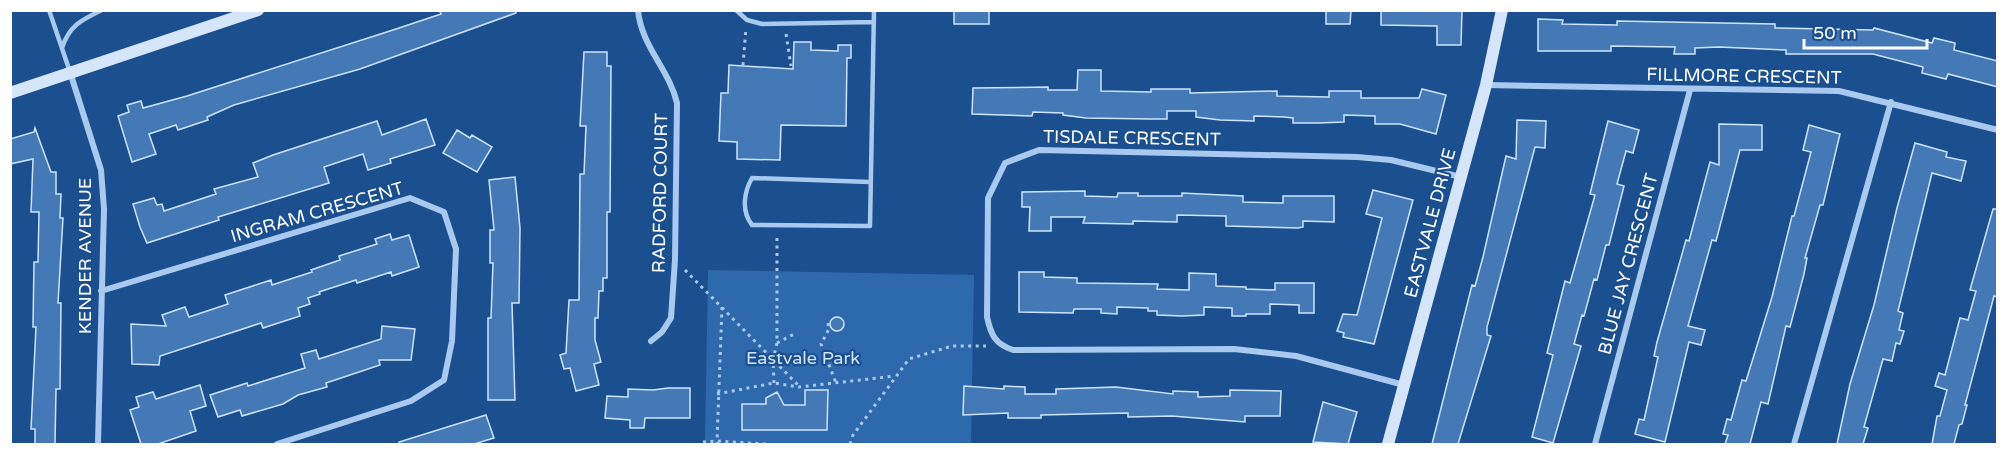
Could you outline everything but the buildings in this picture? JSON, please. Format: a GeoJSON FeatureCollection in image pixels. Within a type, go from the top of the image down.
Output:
{"type":"FeatureCollection","features":[{"type":"Feature","properties":{"kind":"street"},"geometry":{"type":"LineString","coordinates":[[10,93],[258,10]]}},
{"type":"Feature","properties":{"kind":"street","name":"RADFORD COURT"},"geometry":{"type":"LineString","coordinates":[[638,10],[646,42],[672,82],[677,104],[675,260],[671,318],[662,332],[651,341]]}},
{"type":"Feature","properties":{"kind":"street","name":"EASTVALE DRIVE"},"geometry":{"type":"LineString","coordinates":[[1388,444],[1486,85],[1502,10]]}},
{"type":"Feature","properties":{"kind":"street","name":"KENDER AVENUE"},"geometry":{"type":"LineString","coordinates":[[70,72],[101,170],[104,209],[98,444]]}},
{"type":"Feature","properties":{"kind":"street","name":"FILLMORE CRESCENT"},"geometry":{"type":"LineString","coordinates":[[1486,85],[1839,91],[1998,130]]}},
{"type":"Feature","properties":{"kind":"street","name":"BLUE JAY CRESCENT"},"geometry":{"type":"LineString","coordinates":[[1595,444],[1690,90]]}},
{"type":"Feature","properties":{"kind":"street"},"geometry":{"type":"LineString","coordinates":[[1794,444],[1891,102]]}},
{"type":"Feature","properties":{"kind":"street","name":"TISDALE CRESCENT"},"geometry":{"type":"LineString","coordinates":[[1000,346],[991,335],[987,317],[988,198],[1005,163],[1039,150],[1357,157],[1391,160],[1461,177]]}},
{"type":"Feature","properties":{"kind":"street","name":"INGRAM CRESCENT"},"geometry":{"type":"LineString","coordinates":[[102,291],[410,198],[444,212],[456,249],[452,341],[444,380],[411,401],[277,444]]}},
{"type":"Feature","properties":{"kind":"street"},"geometry":{"type":"LineString","coordinates":[[1000,346],[1013,350],[1234,349],[1296,356],[1404,385]]}},
{"type":"Feature","properties":{"kind":"lane"},"geometry":{"type":"LineString","coordinates":[[49,10],[70,72]]}},
{"type":"Feature","properties":{"kind":"lane"},"geometry":{"type":"LineString","coordinates":[[62,48],[67,33],[75,23],[102,10]]}},
{"type":"Feature","properties":{"kind":"lane"},"geometry":{"type":"LineString","coordinates":[[736,10],[747,20],[762,24],[874,22]]}},
{"type":"Feature","properties":{"kind":"lane"},"geometry":{"type":"LineString","coordinates":[[870,182],[752,178],[746,188],[745,216],[752,225],[870,226],[874,10]]}},
{"type":"Feature","properties":{"kind":"path"},"geometry":{"type":"LineString","coordinates":[[743,65],[747,20]]}},
{"type":"Feature","properties":{"kind":"path"},"geometry":{"type":"LineString","coordinates":[[786,23],[791,66]]}},
{"type":"Feature","properties":{"kind":"path"},"geometry":{"type":"LineString","coordinates":[[774,383],[773,360],[777,343],[777,225]]}},
{"type":"Feature","properties":{"kind":"path"},"geometry":{"type":"LineString","coordinates":[[675,260],[799,387]]}},
{"type":"Feature","properties":{"kind":"path"},"geometry":{"type":"LineString","coordinates":[[717,443],[717,394],[722,307]]}},
{"type":"Feature","properties":{"kind":"path"},"geometry":{"type":"LineString","coordinates":[[828,323],[829,329],[821,344],[836,383]]}},
{"type":"Feature","properties":{"kind":"path"},"geometry":{"type":"LineString","coordinates":[[777,343],[794,334]]}},
{"type":"Feature","properties":{"kind":"path"},"geometry":{"type":"LineString","coordinates":[[850,444],[853,435],[909,359],[952,346],[1000,346]]}},
{"type":"Feature","properties":{"kind":"path"},"geometry":{"type":"LineString","coordinates":[[717,394],[774,383],[799,387],[897,376]]}},
{"type":"Feature","properties":{"kind":"path"},"geometry":{"type":"LineString","coordinates":[[703,442],[766,444]]}},
{"type":"Feature","properties":{"kind":"green space","name":"Eastvale Park"},"geometry":{"type":"Polygon","coordinates":[[[708,270],[974,275],[971,444],[705,444],[708,270]]]}}]}
